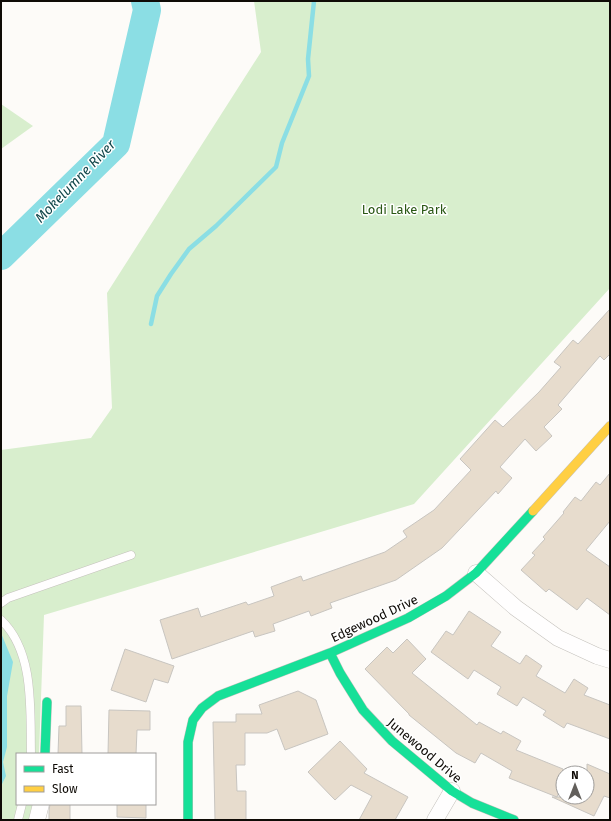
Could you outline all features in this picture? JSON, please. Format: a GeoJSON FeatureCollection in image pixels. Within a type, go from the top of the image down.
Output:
{"type":"FeatureCollection","features":[{"type":"Feature","properties":{"kind":"street","name":"Edgewood Drive"},"geometry":{"type":"LineString","coordinates":[[188,820],[188,742],[193,720],[202,708],[218,696],[330,653],[408,618],[446,596],[476,573],[610,426]]}},
{"type":"Feature","properties":{"kind":"street"},"geometry":{"type":"LineString","coordinates":[[476,573],[516,608],[558,638],[597,656],[610,660]]}},
{"type":"Feature","properties":{"kind":"street","name":"Junewood Drive"},"geometry":{"type":"LineString","coordinates":[[330,653],[340,673],[363,710],[392,742],[452,791],[472,803],[514,820]]}},
{"type":"Feature","properties":{"kind":"street"},"geometry":{"type":"LineString","coordinates":[[45,753],[47,702]]}},
{"type":"Feature","properties":{"kind":"street"},"geometry":{"type":"LineString","coordinates":[[435,820],[452,791]]}},
{"type":"Feature","properties":{"kind":"street"},"geometry":{"type":"LineString","coordinates":[[38,820],[42,805]]}},
{"type":"Feature","properties":{"kind":"lane"},"geometry":{"type":"LineString","coordinates":[[1,603],[8,598],[131,555]]}},
{"type":"Feature","properties":{"kind":"lane"},"geometry":{"type":"LineString","coordinates":[[1,620],[12,633],[18,644],[26,670],[30,692],[31,753]]}},
{"type":"Feature","properties":{"kind":"lane"},"geometry":{"type":"LineString","coordinates":[[18,820],[22,805]]}},
{"type":"Feature","properties":{"kind":"green space","name":"Lodi Lake Park"},"geometry":{"type":"Polygon","coordinates":[[[254,1],[610,1],[610,288],[414,504],[44,615],[39,753],[16,753],[16,805],[33,805],[30,820],[1,820],[1,450],[91,438],[112,408],[107,293],[261,52],[254,1]]]}},
{"type":"Feature","properties":{"kind":"green space"},"geometry":{"type":"Polygon","coordinates":[[[1,104],[33,126],[1,149],[1,104]]]}},
{"type":"Feature","properties":{"kind":"water"},"geometry":{"type":"Polygon","coordinates":[[[1,633],[13,662],[7,696],[7,747],[3,762],[6,776],[1,786],[1,633]]]}},
{"type":"Feature","properties":{"kind":"building"},"geometry":{"type":"Polygon","coordinates":[[[610,309],[610,354],[604,360],[600,356],[558,405],[562,409],[544,427],[552,436],[536,451],[525,439],[500,467],[512,478],[498,494],[496,491],[442,548],[396,580],[330,603],[332,608],[311,616],[309,611],[273,624],[275,631],[255,637],[253,631],[172,659],[160,620],[198,608],[201,617],[246,602],[248,605],[274,596],[271,587],[301,576],[303,581],[385,552],[407,537],[403,531],[434,510],[471,470],[460,459],[495,420],[503,427],[539,392],[561,367],[554,362],[573,340],[578,344],[610,309]]]}},
{"type":"Feature","properties":{"kind":"building"},"geometry":{"type":"Polygon","coordinates":[[[610,473],[610,521],[586,550],[610,567],[610,615],[587,598],[577,610],[549,589],[546,592],[521,570],[535,555],[532,553],[545,539],[543,537],[564,513],[563,512],[575,497],[581,501],[596,482],[600,485],[610,473]]]}},
{"type":"Feature","properties":{"kind":"building"},"geometry":{"type":"Polygon","coordinates":[[[469,611],[501,632],[491,646],[520,664],[526,655],[542,666],[536,676],[565,693],[574,679],[588,688],[584,695],[610,705],[610,739],[567,723],[564,728],[543,715],[546,711],[523,697],[517,706],[497,694],[501,687],[474,670],[468,679],[431,652],[446,631],[453,635],[469,611]]]}},
{"type":"Feature","properties":{"kind":"building"},"geometry":{"type":"Polygon","coordinates":[[[407,639],[426,659],[412,673],[477,725],[479,722],[501,734],[503,731],[521,741],[516,750],[555,766],[555,796],[509,778],[512,771],[481,753],[475,763],[456,753],[409,715],[365,669],[387,647],[393,653],[407,639]]]}},
{"type":"Feature","properties":{"kind":"building"},"geometry":{"type":"Polygon","coordinates":[[[125,649],[174,666],[168,683],[154,679],[146,702],[111,690],[125,649]]]}},
{"type":"Feature","properties":{"kind":"building"},"geometry":{"type":"Polygon","coordinates":[[[298,691],[316,700],[328,734],[285,750],[277,729],[267,733],[245,733],[245,765],[236,765],[237,791],[246,791],[246,820],[215,820],[213,722],[236,722],[236,714],[262,714],[259,705],[298,691]]]}},
{"type":"Feature","properties":{"kind":"building"},"geometry":{"type":"Polygon","coordinates":[[[66,706],[81,706],[82,753],[58,753],[59,726],[66,726],[66,706]]]}},
{"type":"Feature","properties":{"kind":"building"},"geometry":{"type":"Polygon","coordinates":[[[109,710],[150,711],[150,730],[137,730],[136,753],[108,753],[109,710]]]}},
{"type":"Feature","properties":{"kind":"building"},"geometry":{"type":"Polygon","coordinates":[[[340,741],[367,769],[364,773],[408,797],[395,820],[359,820],[372,796],[351,785],[335,800],[308,772],[340,741]]]}},
{"type":"Feature","properties":{"kind":"building"},"geometry":{"type":"Polygon","coordinates":[[[595,767],[610,774],[610,798],[604,796],[594,816],[570,805],[595,805],[595,767]]]}},
{"type":"Feature","properties":{"kind":"building"},"geometry":{"type":"Polygon","coordinates":[[[50,805],[70,805],[70,820],[49,820],[50,805]]]}},
{"type":"Feature","properties":{"kind":"building"},"geometry":{"type":"Polygon","coordinates":[[[117,805],[146,805],[146,818],[117,817],[117,805]]]}},
{"type":"Feature","properties":{"kind":"waterway","name":"Mokelumne River"},"geometry":{"type":"LineString","coordinates":[[1,256],[116,144],[147,10],[145,1]]}},
{"type":"Feature","properties":{"kind":"waterway"},"geometry":{"type":"LineString","coordinates":[[151,324],[157,296],[189,249],[216,226],[276,167],[282,143],[309,76],[308,59],[314,1]]}},
{"type":"Feature","properties":{"kind":"traffic: fast"},"geometry":{"type":"LineString","coordinates":[[188,820],[188,742],[193,720],[202,708],[218,696],[330,653],[408,618],[446,596],[476,573],[533,511]]}},
{"type":"Feature","properties":{"kind":"traffic: fast"},"geometry":{"type":"LineString","coordinates":[[330,653],[340,673],[363,710],[392,741],[452,791],[472,803],[514,820]]}},
{"type":"Feature","properties":{"kind":"traffic: fast"},"geometry":{"type":"LineString","coordinates":[[45,753],[47,702]]}},
{"type":"Feature","properties":{"kind":"traffic: slow"},"geometry":{"type":"LineString","coordinates":[[533,511],[610,426]]}}]}
